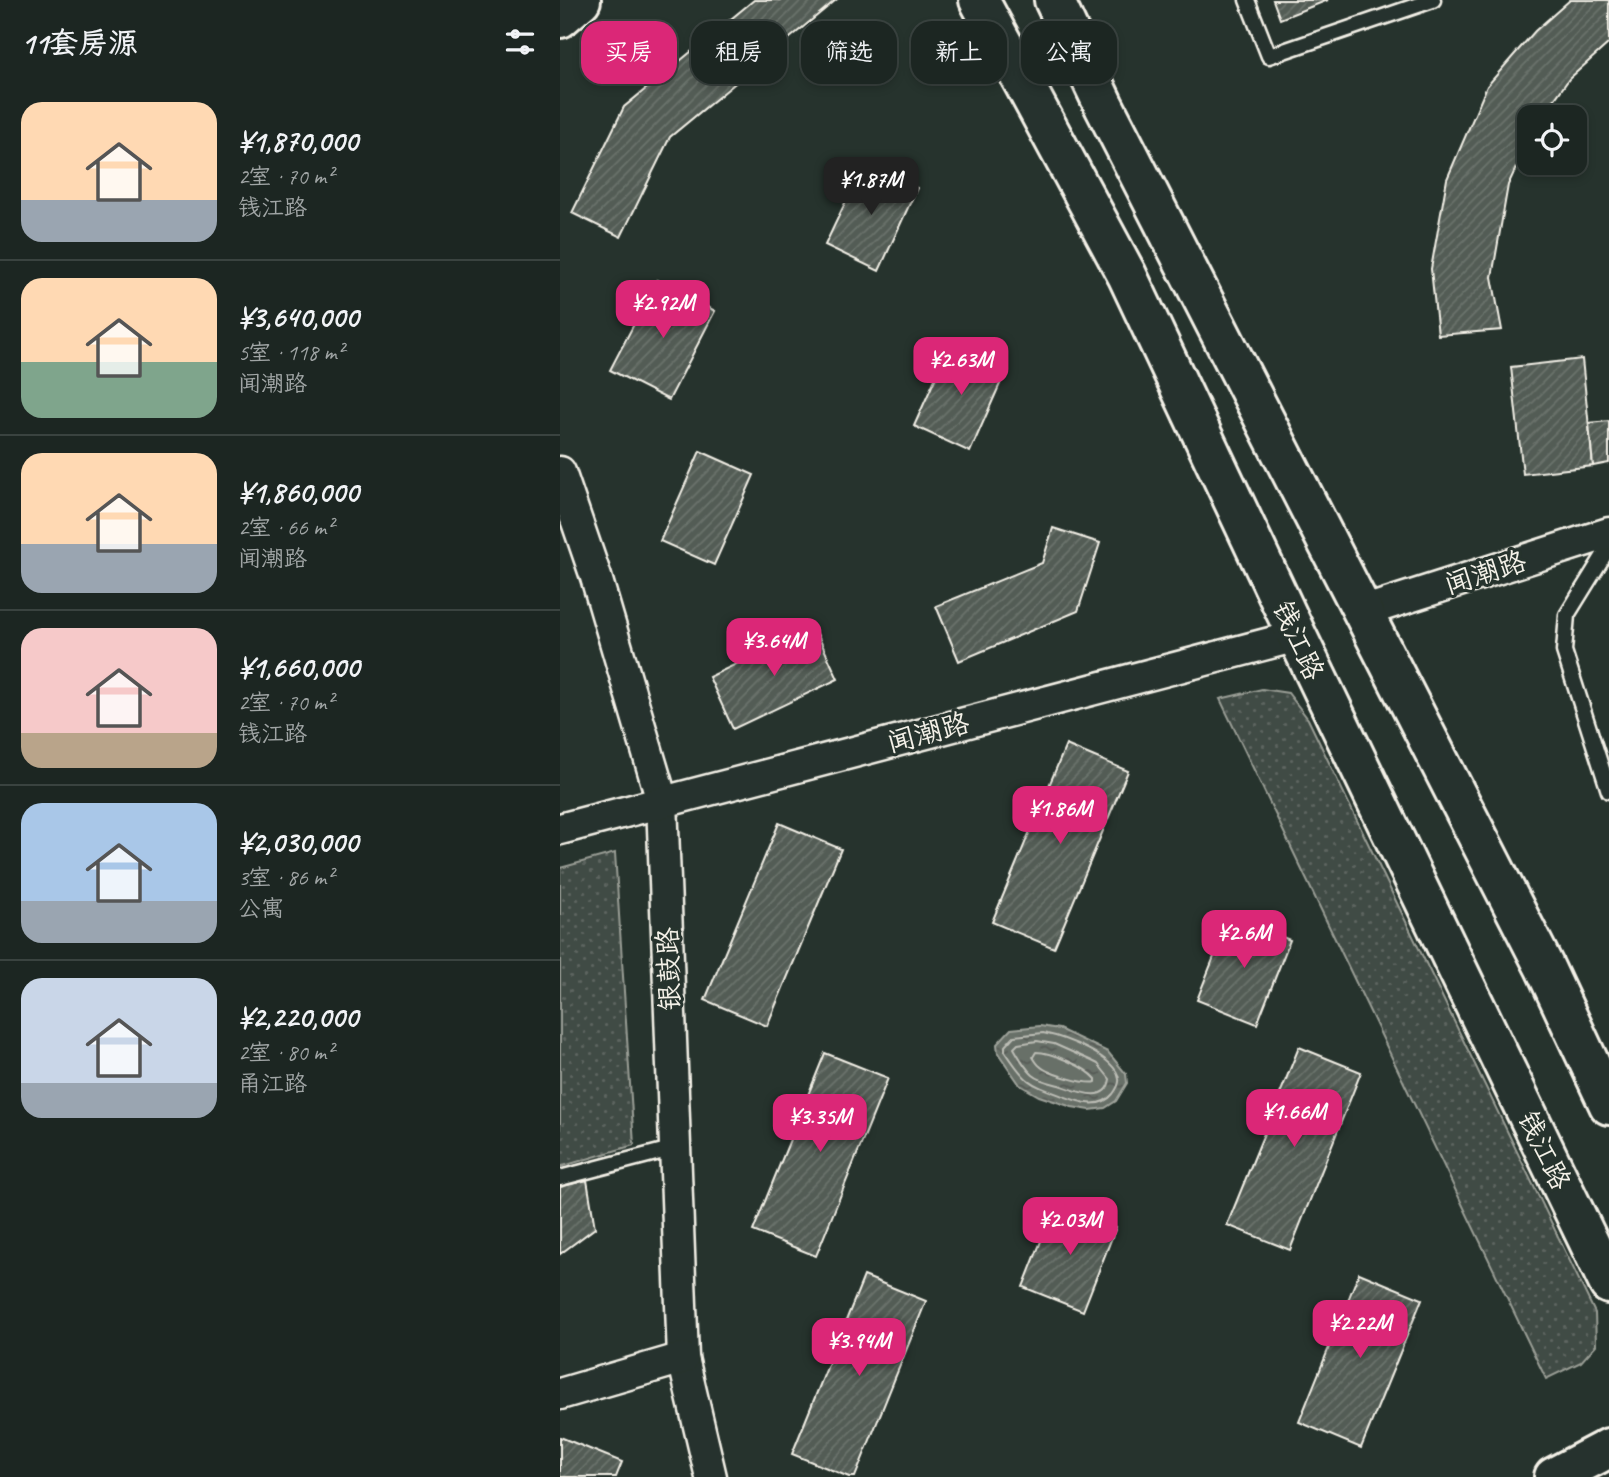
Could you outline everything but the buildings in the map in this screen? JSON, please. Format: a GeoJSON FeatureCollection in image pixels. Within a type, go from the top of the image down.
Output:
{"type":"FeatureCollection","features":[{"type":"Feature","properties":{"kind":"main road"},"geometry":{"type":"LineString","coordinates":[[560,18],[581,0]]}},
{"type":"Feature","properties":{"kind":"main road","name":"钱江路"},"geometry":{"type":"LineString","coordinates":[[979,0],[1127,275],[1297,636],[1609,1284]]}},
{"type":"Feature","properties":{"kind":"main road"},"geometry":{"type":"LineString","coordinates":[[1054,0],[1104,106],[1538,954],[1609,1105]]}},
{"type":"Feature","properties":{"kind":"main road"},"geometry":{"type":"LineString","coordinates":[[1554,1477],[1609,1448]]}},
{"type":"Feature","properties":{"kind":"street","name":"银鼓路"},"geometry":{"type":"LineString","coordinates":[[560,472],[566,509],[596,577],[662,801],[683,1358],[711,1477]]}},
{"type":"Feature","properties":{"kind":"street","name":"闻潮路"},"geometry":{"type":"LineString","coordinates":[[1362,612],[1609,533]]}},
{"type":"Feature","properties":{"kind":"street","name":"闻潮路"},"geometry":{"type":"LineString","coordinates":[[560,829],[1297,636]]}},
{"type":"Feature","properties":{"kind":"street"},"geometry":{"type":"LineString","coordinates":[[560,1394],[683,1358]]}},
{"type":"Feature","properties":{"kind":"lane"},"geometry":{"type":"LineString","coordinates":[[1247,0],[1269,56],[1433,0]]}},
{"type":"Feature","properties":{"kind":"lane"},"geometry":{"type":"LineString","coordinates":[[1609,547],[1567,615],[1564,651],[1609,791]]}},
{"type":"Feature","properties":{"kind":"lane"},"geometry":{"type":"LineString","coordinates":[[560,1178],[675,1148]]}},
{"type":"Feature","properties":{"kind":"shaded area"},"geometry":{"type":"Polygon","coordinates":[[[1262,689],[1288,693],[1308,719],[1595,1313],[1596,1345],[1581,1362],[1546,1379],[1220,699],[1262,689]]]}},
{"type":"Feature","properties":{"kind":"shaded area"},"geometry":{"type":"Polygon","coordinates":[[[615,853],[634,1145],[560,1167],[560,868],[615,853]]]}},
{"type":"Feature","properties":{"kind":"water"},"geometry":{"type":"Polygon","coordinates":[[[1040,1026],[1059,1029],[1108,1052],[1126,1074],[1127,1083],[1116,1101],[1105,1108],[1090,1110],[1072,1107],[1039,1096],[1020,1085],[998,1053],[997,1044],[1011,1029],[1040,1026]]]}}]}
